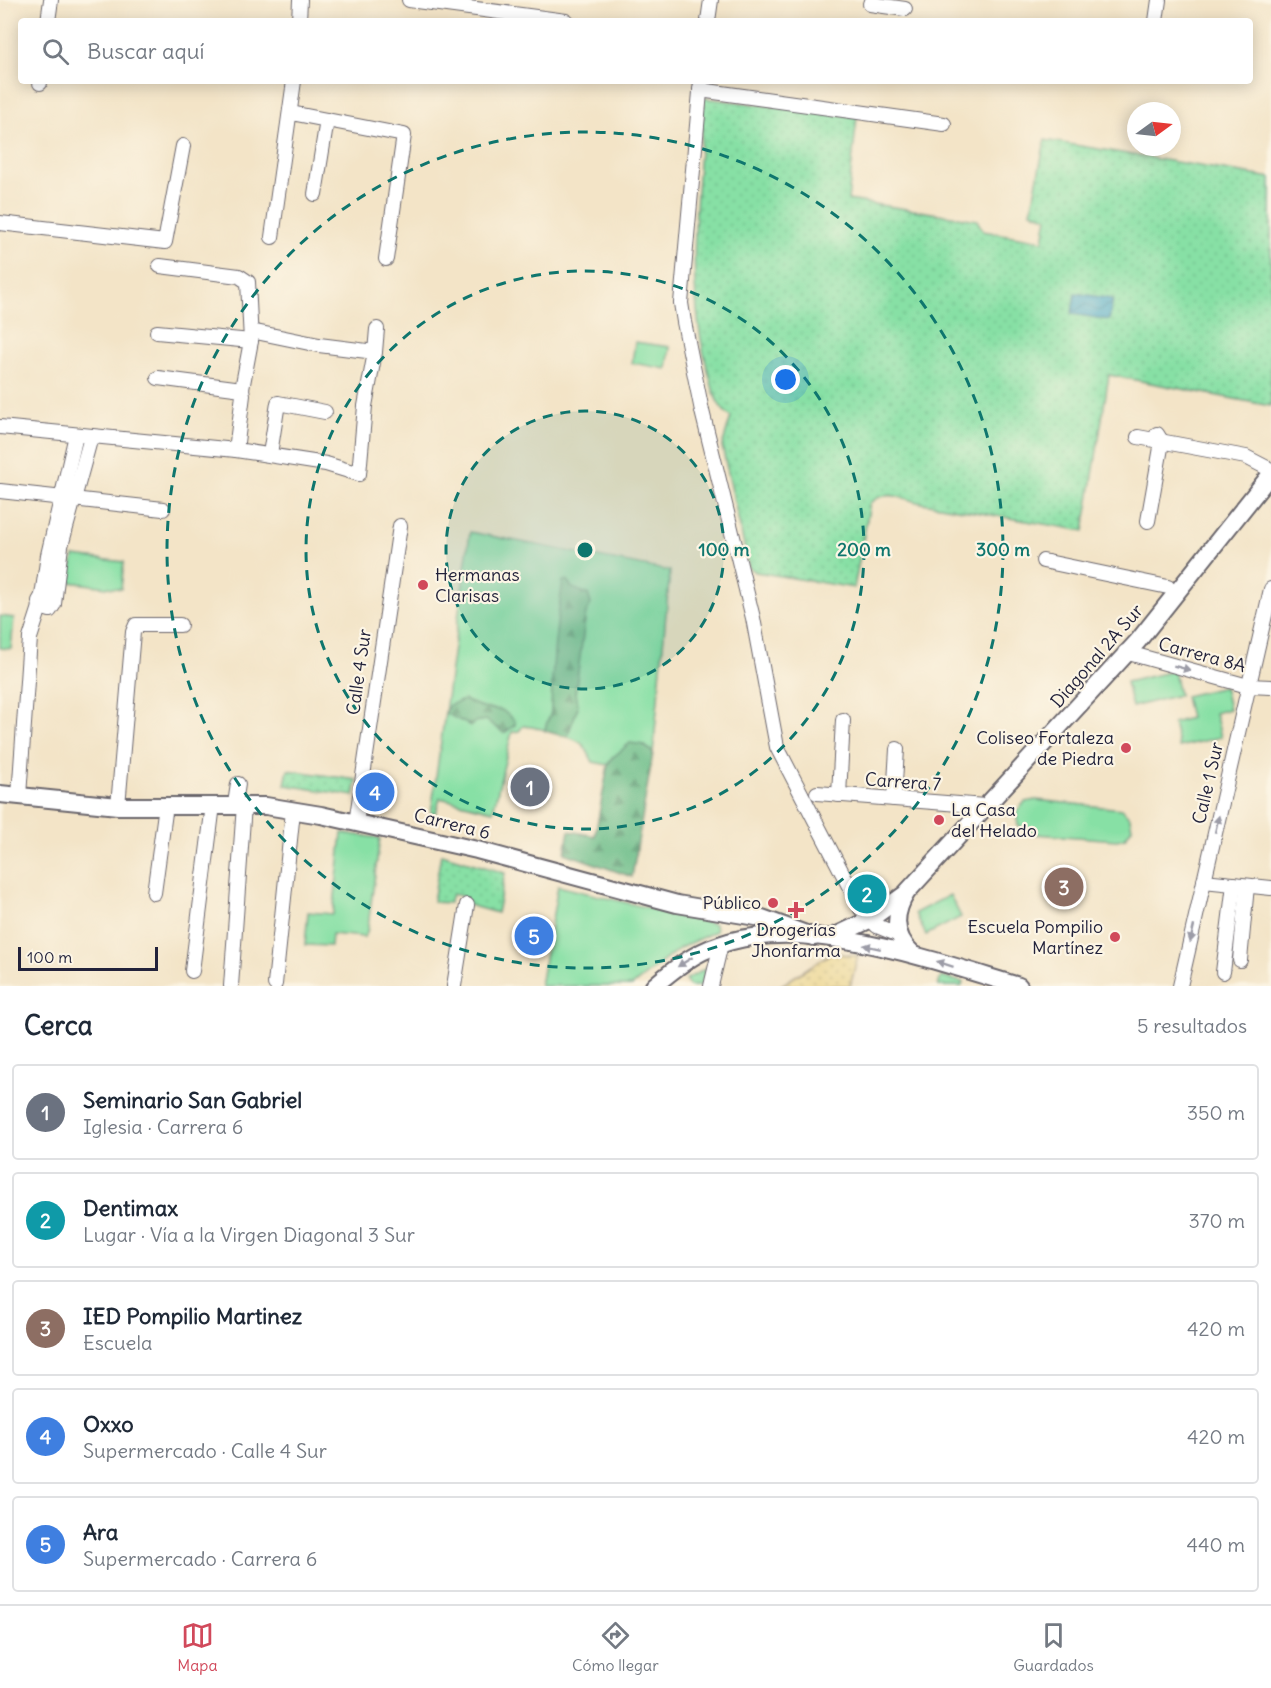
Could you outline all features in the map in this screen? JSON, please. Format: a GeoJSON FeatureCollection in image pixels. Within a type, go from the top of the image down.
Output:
{"type":"FeatureCollection","features":[{"type":"Feature","properties":{"kind":"main road","name":"Diagonal 2A Sur"},"geometry":{"type":"LineString","coordinates":[[907,892],[1052,737],[1125,652],[1138,641],[1266,491],[1271,472]]}},
{"type":"Feature","properties":{"kind":"main road","name":"Carrera 6"},"geometry":{"type":"LineString","coordinates":[[0,794],[118,806],[240,805],[293,811],[477,850],[677,904],[762,918],[814,937]]}},
{"type":"Feature","properties":{"kind":"main road"},"geometry":{"type":"LineString","coordinates":[[831,938],[868,920],[907,892]]}},
{"type":"Feature","properties":{"kind":"main road"},"geometry":{"type":"LineString","coordinates":[[907,892],[897,911],[899,935],[913,954]]}},
{"type":"Feature","properties":{"kind":"main road"},"geometry":{"type":"LineString","coordinates":[[726,943],[738,933],[739,927],[734,916],[728,913]]}},
{"type":"Feature","properties":{"kind":"main road","name":"Carrera 6"},"geometry":{"type":"LineString","coordinates":[[654,986],[690,959],[726,943],[772,936],[831,938],[913,954],[1018,986]]}},
{"type":"Feature","properties":{"kind":"street"},"geometry":{"type":"LineString","coordinates":[[48,18],[51,0]]}},
{"type":"Feature","properties":{"kind":"street"},"geometry":{"type":"LineString","coordinates":[[299,18],[300,0]]}},
{"type":"Feature","properties":{"kind":"street"},"geometry":{"type":"LineString","coordinates":[[409,0],[472,4],[549,18]]}},
{"type":"Feature","properties":{"kind":"street"},"geometry":{"type":"LineString","coordinates":[[708,18],[711,0]]}},
{"type":"Feature","properties":{"kind":"street"},"geometry":{"type":"LineString","coordinates":[[1156,18],[1159,0]]}},
{"type":"Feature","properties":{"kind":"street"},"geometry":{"type":"LineString","coordinates":[[870,4],[890,3],[905,9]]}},
{"type":"Feature","properties":{"kind":"street"},"geometry":{"type":"LineString","coordinates":[[272,237],[294,84]]}},
{"type":"Feature","properties":{"kind":"street"},"geometry":{"type":"LineString","coordinates":[[899,935],[886,931],[868,920],[827,848],[777,747],[753,618],[702,411],[681,303],[700,86],[944,124]]}},
{"type":"Feature","properties":{"kind":"street"},"geometry":{"type":"LineString","coordinates":[[291,112],[404,135],[386,259]]}},
{"type":"Feature","properties":{"kind":"street"},"geometry":{"type":"LineString","coordinates":[[315,194],[327,120]]}},
{"type":"Feature","properties":{"kind":"street"},"geometry":{"type":"LineString","coordinates":[[0,224],[165,242],[183,146]]}},
{"type":"Feature","properties":{"kind":"street"},"geometry":{"type":"LineString","coordinates":[[160,266],[239,276],[248,282],[251,336],[242,390],[236,450]]}},
{"type":"Feature","properties":{"kind":"street"},"geometry":{"type":"LineString","coordinates":[[0,427],[270,454],[326,464],[360,474],[364,406],[375,352],[377,329]]}},
{"type":"Feature","properties":{"kind":"street"},"geometry":{"type":"LineString","coordinates":[[157,332],[251,336],[375,352]]}},
{"type":"Feature","properties":{"kind":"street"},"geometry":{"type":"LineString","coordinates":[[158,378],[242,390]]}},
{"type":"Feature","properties":{"kind":"street"},"geometry":{"type":"LineString","coordinates":[[270,454],[278,403],[325,412]]}},
{"type":"Feature","properties":{"kind":"street"},"geometry":{"type":"LineString","coordinates":[[19,796],[30,638],[45,600],[79,451],[76,435]]}},
{"type":"Feature","properties":{"kind":"street"},"geometry":{"type":"LineString","coordinates":[[79,451],[91,437]]}},
{"type":"Feature","properties":{"kind":"street"},"geometry":{"type":"LineString","coordinates":[[1138,437],[1159,437],[1246,457],[1271,472]]}},
{"type":"Feature","properties":{"kind":"street"},"geometry":{"type":"LineString","coordinates":[[1148,521],[1159,437]]}},
{"type":"Feature","properties":{"kind":"street"},"geometry":{"type":"LineString","coordinates":[[0,491],[163,509]]}},
{"type":"Feature","properties":{"kind":"street","name":"Calle 4 Sur"},"geometry":{"type":"LineString","coordinates":[[356,823],[400,526]]}},
{"type":"Feature","properties":{"kind":"street"},"geometry":{"type":"LineString","coordinates":[[1044,561],[1168,587]]}},
{"type":"Feature","properties":{"kind":"street","name":"Calle 1 Sur"},"geometry":{"type":"LineString","coordinates":[[1180,986],[1271,589]]}},
{"type":"Feature","properties":{"kind":"street"},"geometry":{"type":"LineString","coordinates":[[118,806],[133,632],[136,625],[180,625]]}},
{"type":"Feature","properties":{"kind":"street","name":"Carrera 8A"},"geometry":{"type":"LineString","coordinates":[[1125,652],[1248,686],[1271,687]]}},
{"type":"Feature","properties":{"kind":"street"},"geometry":{"type":"LineString","coordinates":[[839,795],[843,720]]}},
{"type":"Feature","properties":{"kind":"street"},"geometry":{"type":"LineString","coordinates":[[894,800],[897,749]]}},
{"type":"Feature","properties":{"kind":"street"},"geometry":{"type":"LineString","coordinates":[[231,986],[240,805],[238,784]]}},
{"type":"Feature","properties":{"kind":"street","name":"Carrera 7"},"geometry":{"type":"LineString","coordinates":[[817,793],[986,806]]}},
{"type":"Feature","properties":{"kind":"street"},"geometry":{"type":"LineString","coordinates":[[154,893],[166,805]]}},
{"type":"Feature","properties":{"kind":"street"},"geometry":{"type":"LineString","coordinates":[[192,971],[213,805]]}},
{"type":"Feature","properties":{"kind":"street"},"geometry":{"type":"LineString","coordinates":[[275,984],[293,811]]}},
{"type":"Feature","properties":{"kind":"street"},"geometry":{"type":"LineString","coordinates":[[1204,881],[1271,888]]}},
{"type":"Feature","properties":{"kind":"street"},"geometry":{"type":"LineString","coordinates":[[1240,885],[1240,960]]}},
{"type":"Feature","properties":{"kind":"street"},"geometry":{"type":"LineString","coordinates":[[1223,972],[1240,885]]}},
{"type":"Feature","properties":{"kind":"street"},"geometry":{"type":"LineString","coordinates":[[454,986],[467,905]]}},
{"type":"Feature","properties":{"kind":"street"},"geometry":{"type":"LineString","coordinates":[[711,986],[726,943]]}},
{"type":"Feature","properties":{"kind":"green space"},"geometry":{"type":"Polygon","coordinates":[[[704,98],[857,117],[848,200],[977,220],[983,231],[1043,241],[1047,217],[1031,212],[1045,140],[1127,154],[1127,156],[1140,156],[1271,178],[1271,406],[1109,375],[1084,531],[887,496],[870,503],[854,588],[756,572],[749,568],[722,446],[731,417],[717,400],[702,344],[695,274],[696,203],[704,98]]]}},
{"type":"Feature","properties":{"kind":"green space"},"geometry":{"type":"Polygon","coordinates":[[[635,342],[670,347],[667,369],[632,363],[635,342]]]}},
{"type":"Feature","properties":{"kind":"green space"},"geometry":{"type":"Polygon","coordinates":[[[470,532],[670,571],[653,753],[644,745],[612,758],[608,765],[593,762],[584,747],[572,738],[523,726],[519,731],[512,732],[493,811],[440,798],[436,813],[431,813],[470,532]]]}},
{"type":"Feature","properties":{"kind":"green space"},"geometry":{"type":"Polygon","coordinates":[[[74,556],[124,562],[121,589],[70,582],[74,556]]]}},
{"type":"Feature","properties":{"kind":"green space"},"geometry":{"type":"Polygon","coordinates":[[[567,580],[572,588],[588,594],[591,604],[586,613],[575,694],[578,707],[567,737],[545,731],[551,713],[552,677],[563,581],[567,580]]]}},
{"type":"Feature","properties":{"kind":"green space"},"geometry":{"type":"Polygon","coordinates":[[[0,616],[14,618],[11,649],[0,648],[0,616]]]}},
{"type":"Feature","properties":{"kind":"green space"},"geometry":{"type":"Polygon","coordinates":[[[1174,671],[1179,695],[1132,707],[1126,682],[1174,671]]]}},
{"type":"Feature","properties":{"kind":"green space"},"geometry":{"type":"Polygon","coordinates":[[[1224,687],[1229,709],[1215,713],[1221,737],[1179,747],[1173,723],[1190,718],[1185,696],[1224,687]]]}},
{"type":"Feature","properties":{"kind":"green space"},"geometry":{"type":"Polygon","coordinates":[[[464,700],[484,708],[502,710],[515,721],[515,725],[504,733],[486,720],[475,722],[471,726],[445,713],[449,705],[464,700]]]}},
{"type":"Feature","properties":{"kind":"green space"},"geometry":{"type":"Polygon","coordinates":[[[630,743],[644,745],[653,753],[632,877],[565,853],[569,831],[595,836],[608,765],[612,758],[630,743]]]}},
{"type":"Feature","properties":{"kind":"green space"},"geometry":{"type":"Polygon","coordinates":[[[288,770],[357,780],[354,796],[285,785],[288,770]]]}},
{"type":"Feature","properties":{"kind":"green space"},"geometry":{"type":"Polygon","coordinates":[[[1036,800],[1122,809],[1130,818],[1132,828],[1125,838],[1117,840],[1035,834],[1018,825],[1016,812],[1025,802],[1036,800]]]}},
{"type":"Feature","properties":{"kind":"green space"},"geometry":{"type":"Polygon","coordinates":[[[342,833],[380,838],[367,933],[364,937],[332,934],[331,946],[305,945],[308,912],[333,914],[342,833]]]}},
{"type":"Feature","properties":{"kind":"green space"},"geometry":{"type":"Polygon","coordinates":[[[441,854],[505,873],[497,913],[461,903],[462,896],[452,894],[449,903],[433,902],[441,854]]]}},
{"type":"Feature","properties":{"kind":"green space"},"geometry":{"type":"Polygon","coordinates":[[[558,886],[715,924],[716,931],[680,948],[632,986],[540,986],[558,886]]]}},
{"type":"Feature","properties":{"kind":"green space"},"geometry":{"type":"Polygon","coordinates":[[[950,895],[961,917],[926,935],[915,913],[950,895]]]}},
{"type":"Feature","properties":{"kind":"green space"},"geometry":{"type":"Polygon","coordinates":[[[706,968],[701,986],[690,986],[685,980],[706,968]]]}},
{"type":"Feature","properties":{"kind":"green space"},"geometry":{"type":"Polygon","coordinates":[[[941,977],[963,982],[962,986],[938,986],[941,977]]]}},
{"type":"Feature","properties":{"kind":"sand"},"geometry":{"type":"Polygon","coordinates":[[[831,953],[858,956],[850,986],[780,986],[831,953]]]}},
{"type":"Feature","properties":{"kind":"water"},"geometry":{"type":"Polygon","coordinates":[[[1075,293],[1113,299],[1109,320],[1072,314],[1075,293]]]}},
{"type":"Feature","properties":{"kind":"place","name":"Hermanas Clarisas"},"geometry":{"type":"Point","coordinates":[423,585]}},
{"type":"Feature","properties":{"kind":"place","name":"Coliseo Fortaleza de Piedra"},"geometry":{"type":"Point","coordinates":[1126,748]}},
{"type":"Feature","properties":{"kind":"place","name":"Seminario San Gabriel"},"geometry":{"type":"Point","coordinates":[530,787]}},
{"type":"Feature","properties":{"kind":"place","name":"Oxxo"},"geometry":{"type":"Point","coordinates":[375,792]}},
{"type":"Feature","properties":{"kind":"place","name":"La Casa del Helado"},"geometry":{"type":"Point","coordinates":[939,820]}},
{"type":"Feature","properties":{"kind":"place","name":"IED Pompilio Martinez"},"geometry":{"type":"Point","coordinates":[1064,887]}},
{"type":"Feature","properties":{"kind":"place","name":"Dentimax"},"geometry":{"type":"Point","coordinates":[867,894]}},
{"type":"Feature","properties":{"kind":"place","name":"Público"},"geometry":{"type":"Point","coordinates":[773,903]}},
{"type":"Feature","properties":{"kind":"place","name":"Drogerías Jhonfarma"},"geometry":{"type":"Point","coordinates":[796,910]}},
{"type":"Feature","properties":{"kind":"place","name":"Ara"},"geometry":{"type":"Point","coordinates":[534,936]}},
{"type":"Feature","properties":{"kind":"place","name":"Escuela Pompilio Martínez"},"geometry":{"type":"Point","coordinates":[1115,937]}}]}
